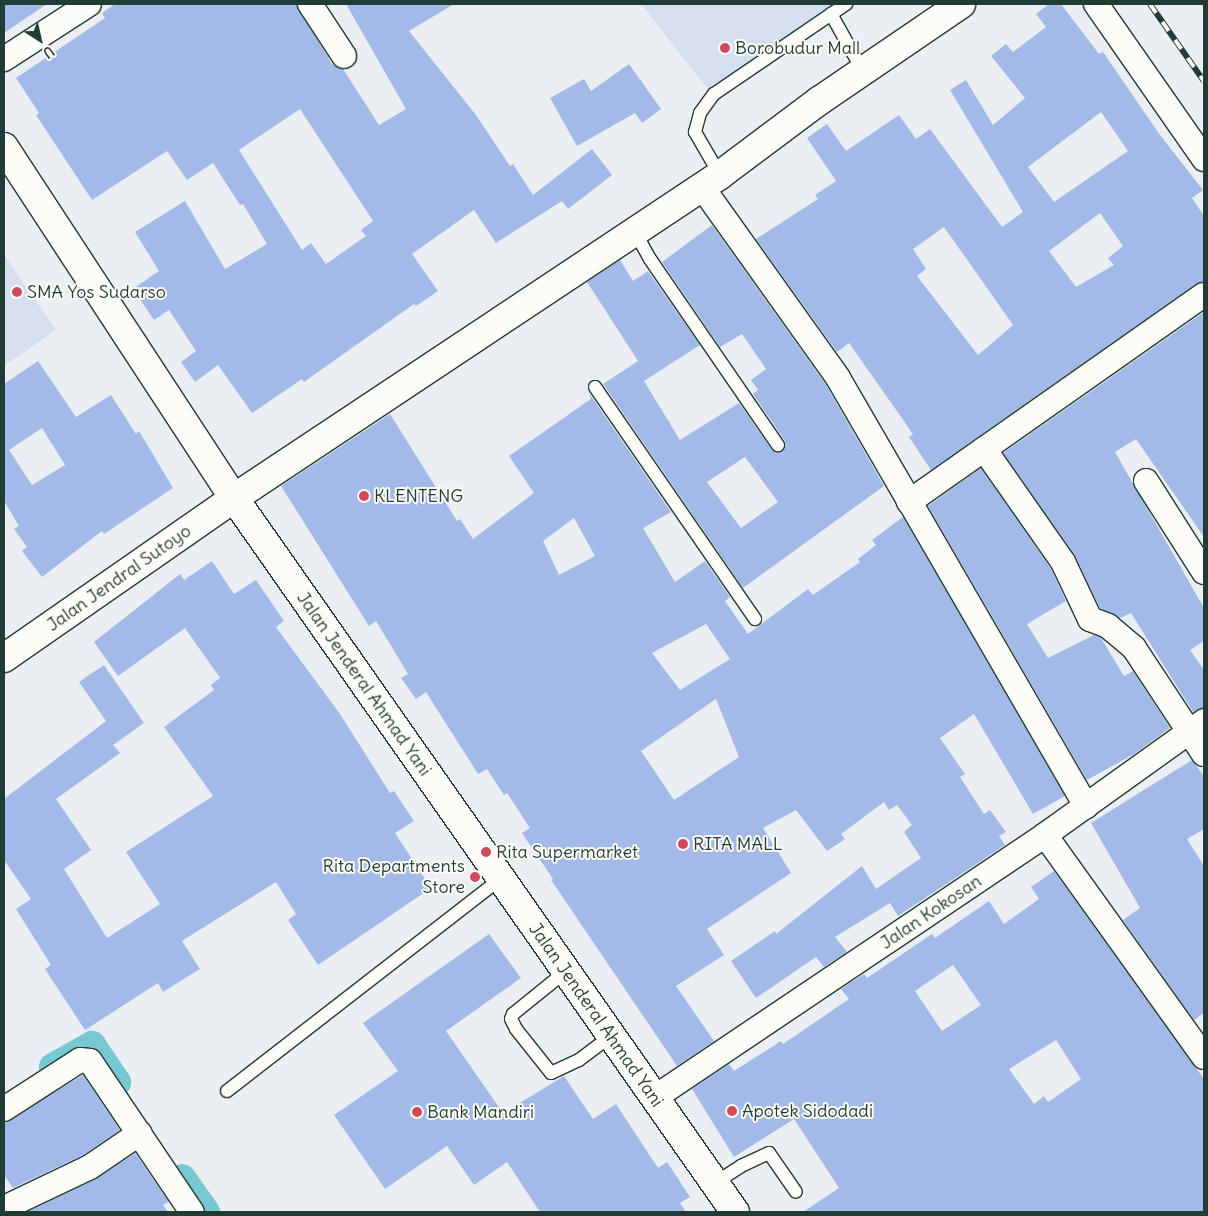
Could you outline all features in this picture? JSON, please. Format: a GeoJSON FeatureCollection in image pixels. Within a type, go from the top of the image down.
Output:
{"type":"FeatureCollection","features":[{"type":"Feature","properties":{"kind":"main road","name":"Jalan Jendral Sutoyo"},"geometry":{"type":"LineString","coordinates":[[4,658],[234,498],[711,181],[863,71],[961,4]]}},
{"type":"Feature","properties":{"kind":"main road","name":"Jalan Jenderal Ahmad Yani"},"geometry":{"type":"LineString","coordinates":[[4,148],[234,498],[734,1212]]}},
{"type":"Feature","properties":{"kind":"street"},"geometry":{"type":"LineString","coordinates":[[4,59],[90,4]]}},
{"type":"Feature","properties":{"kind":"street"},"geometry":{"type":"LineString","coordinates":[[310,4],[344,56]]}},
{"type":"Feature","properties":{"kind":"street"},"geometry":{"type":"LineString","coordinates":[[1096,4],[1204,159]]}},
{"type":"Feature","properties":{"kind":"street"},"geometry":{"type":"LineString","coordinates":[[711,181],[838,378],[1086,806]]}},
{"type":"Feature","properties":{"kind":"street"},"geometry":{"type":"LineString","coordinates":[[909,502],[1204,295]]}},
{"type":"Feature","properties":{"kind":"street"},"geometry":{"type":"LineString","coordinates":[[984,449],[1063,562],[1090,619],[1113,628],[1134,648],[1197,726],[1204,754]]}},
{"type":"Feature","properties":{"kind":"street"},"geometry":{"type":"LineString","coordinates":[[1146,481],[1204,572]]}},
{"type":"Feature","properties":{"kind":"street","name":"Jalan Kokosan"},"geometry":{"type":"LineString","coordinates":[[654,1098],[1045,836],[1197,726]]}},
{"type":"Feature","properties":{"kind":"street"},"geometry":{"type":"LineString","coordinates":[[1045,836],[1204,1057]]}},
{"type":"Feature","properties":{"kind":"street"},"geometry":{"type":"LineString","coordinates":[[4,1108],[84,1058],[94,1064],[192,1212]]}},
{"type":"Feature","properties":{"kind":"street"},"geometry":{"type":"LineString","coordinates":[[4,1208],[90,1167],[140,1133]]}},
{"type":"Feature","properties":{"kind":"lane"},"geometry":{"type":"LineString","coordinates":[[711,181],[695,132],[700,113],[714,94],[846,4]]}},
{"type":"Feature","properties":{"kind":"lane"},"geometry":{"type":"LineString","coordinates":[[831,14],[863,71]]}},
{"type":"Feature","properties":{"kind":"lane"},"geometry":{"type":"LineString","coordinates":[[635,232],[650,259],[778,445]]}},
{"type":"Feature","properties":{"kind":"lane"},"geometry":{"type":"LineString","coordinates":[[595,388],[755,619]]}},
{"type":"Feature","properties":{"kind":"lane"},"geometry":{"type":"LineString","coordinates":[[227,1091],[500,879]]}},
{"type":"Feature","properties":{"kind":"lane"},"geometry":{"type":"LineString","coordinates":[[565,972],[513,1014],[512,1018],[516,1029],[551,1074],[579,1060],[610,1037]]}},
{"type":"Feature","properties":{"kind":"lane"},"geometry":{"type":"LineString","coordinates":[[715,1184],[741,1166],[769,1153],[796,1192]]}},
{"type":"Feature","properties":{"kind":"shaded area","name":"Borobudur Mall"},"geometry":{"type":"Polygon","coordinates":[[[641,4],[839,4],[710,92],[641,4]]]}},
{"type":"Feature","properties":{"kind":"shaded area","name":"SMA Yos Sudarso"},"geometry":{"type":"Polygon","coordinates":[[[4,255],[56,330],[4,366],[4,255]]]}},
{"type":"Feature","properties":{"kind":"building"},"geometry":{"type":"Polygon","coordinates":[[[4,4],[47,4],[4,33],[4,4]]]}},
{"type":"Feature","properties":{"kind":"building"},"geometry":{"type":"Polygon","coordinates":[[[115,4],[296,4],[332,64],[343,69],[379,125],[406,109],[346,4],[454,4],[409,31],[476,115],[510,166],[513,164],[533,195],[592,149],[612,175],[568,209],[562,201],[496,243],[474,210],[412,254],[438,291],[416,306],[414,304],[304,382],[302,379],[252,413],[218,365],[195,382],[181,362],[196,351],[169,310],[154,320],[133,289],[159,271],[135,232],[185,201],[225,269],[267,244],[243,204],[240,205],[213,163],[187,180],[167,151],[92,200],[36,115],[39,113],[16,78],[105,18],[102,13],[115,4]],[[300,109],[239,150],[302,250],[311,243],[326,264],[366,236],[361,230],[373,221],[300,109]]]}},
{"type":"Feature","properties":{"kind":"building"},"geometry":{"type":"Polygon","coordinates":[[[1049,4],[1061,4],[1099,54],[1103,52],[1160,135],[1203,190],[1192,198],[1204,216],[1204,282],[1196,284],[931,470],[909,437],[913,434],[849,343],[837,352],[756,239],[818,199],[815,195],[836,181],[807,138],[827,124],[846,151],[899,115],[916,139],[930,129],[1002,227],[1023,212],[950,90],[966,80],[993,125],[1025,98],[991,56],[1006,44],[1013,52],[1046,27],[1036,14],[1049,4]],[[1101,112],[1028,167],[1054,202],[1128,151],[1101,112]],[[1100,213],[1049,251],[1076,287],[1114,265],[1108,258],[1123,246],[1100,213]],[[944,227],[913,249],[926,269],[917,276],[978,355],[1013,325],[944,227]]]}},
{"type":"Feature","properties":{"kind":"building"},"geometry":{"type":"Polygon","coordinates":[[[629,64],[661,109],[642,123],[635,113],[577,146],[550,98],[584,79],[591,91],[629,64]]]}},
{"type":"Feature","properties":{"kind":"building"},"geometry":{"type":"Polygon","coordinates":[[[712,225],[826,385],[884,486],[743,588],[603,384],[638,361],[587,282],[620,260],[633,281],[648,271],[700,345],[644,381],[680,440],[739,403],[772,450],[782,452],[785,441],[753,394],[758,390],[751,380],[766,369],[742,334],[720,347],[662,262],[712,225]],[[745,457],[707,482],[741,528],[778,502],[745,457]]]}},
{"type":"Feature","properties":{"kind":"building"},"geometry":{"type":"Polygon","coordinates":[[[1204,312],[1204,537],[1136,439],[1115,452],[1204,608],[1204,641],[1190,650],[1204,670],[1204,708],[1193,712],[1131,613],[1120,618],[1100,608],[1074,554],[1003,453],[1204,312]]]}},
{"type":"Feature","properties":{"kind":"building"},"geometry":{"type":"Polygon","coordinates":[[[38,361],[76,417],[111,395],[136,434],[139,431],[173,488],[104,534],[102,531],[42,577],[22,551],[27,547],[14,529],[19,526],[4,501],[4,384],[38,361]],[[42,428],[9,450],[32,485],[65,465],[42,428]]]}},
{"type":"Feature","properties":{"kind":"building"},"geometry":{"type":"Polygon","coordinates":[[[589,393],[671,512],[643,528],[675,582],[705,561],[730,597],[725,601],[748,634],[808,589],[813,595],[860,562],[858,559],[876,545],[872,540],[903,517],[1065,796],[1033,814],[974,714],[940,738],[965,774],[960,777],[984,814],[990,810],[1006,832],[999,836],[1005,845],[898,916],[890,903],[835,937],[847,952],[824,967],[816,957],[756,998],[731,961],[775,931],[776,934],[862,866],[876,889],[921,858],[904,832],[912,825],[897,805],[889,810],[884,802],[841,834],[845,839],[827,851],[796,810],[763,828],[791,873],[707,929],[724,955],[676,986],[714,1041],[677,1066],[551,880],[553,879],[522,833],[530,828],[507,793],[504,795],[487,769],[478,774],[426,692],[416,699],[401,678],[408,674],[376,621],[369,626],[281,486],[390,414],[457,521],[460,519],[473,539],[534,493],[509,456],[591,399],[589,393]],[[574,518],[543,541],[559,575],[595,556],[574,518]],[[706,624],[652,653],[680,690],[730,659],[706,624]],[[716,699],[641,751],[674,800],[739,757],[716,699]]]}},
{"type":"Feature","properties":{"kind":"building"},"geometry":{"type":"Polygon","coordinates":[[[981,468],[1051,569],[1066,601],[1027,624],[1048,658],[1094,635],[1101,638],[1124,676],[1133,671],[1170,728],[1134,754],[1087,780],[928,506],[981,468]]]}},
{"type":"Feature","properties":{"kind":"building"},"geometry":{"type":"Polygon","coordinates":[[[212,561],[234,594],[256,580],[284,621],[276,627],[340,714],[390,793],[394,791],[414,821],[395,833],[431,888],[318,965],[288,920],[296,914],[276,882],[182,941],[200,969],[163,992],[158,983],[85,1030],[45,969],[51,965],[16,909],[31,899],[4,860],[4,799],[106,721],[79,682],[104,665],[144,723],[113,745],[120,753],[56,799],[91,850],[64,869],[107,938],[160,904],[126,852],[213,796],[164,727],[214,690],[211,685],[220,678],[185,628],[118,676],[94,642],[180,574],[184,580],[212,561]]]}},
{"type":"Feature","properties":{"kind":"building"},"geometry":{"type":"Polygon","coordinates":[[[1192,760],[1204,776],[1204,829],[1187,839],[1204,866],[1204,1013],[1194,1020],[1123,920],[1140,908],[1091,823],[1192,760]]]}},
{"type":"Feature","properties":{"kind":"building"},"geometry":{"type":"Polygon","coordinates":[[[1054,871],[1204,1079],[1204,1212],[803,1212],[839,1188],[794,1119],[734,1157],[692,1089],[729,1064],[734,1071],[781,1041],[783,1044],[849,999],[841,989],[864,974],[867,978],[932,934],[935,938],[989,901],[1004,924],[1039,899],[1031,887],[1054,871]],[[953,965],[915,991],[942,1031],[981,1005],[953,965]],[[1056,1040],[1009,1069],[1034,1104],[1044,1096],[1048,1102],[1081,1079],[1056,1040]]]}},
{"type":"Feature","properties":{"kind":"building"},"geometry":{"type":"Polygon","coordinates":[[[489,934],[521,978],[446,1031],[503,1113],[564,1076],[593,1119],[616,1104],[658,1168],[667,1162],[690,1197],[680,1203],[686,1212],[540,1212],[507,1162],[474,1185],[447,1146],[385,1189],[334,1115],[398,1071],[363,1023],[489,934]]]}},
{"type":"Feature","properties":{"kind":"building"},"geometry":{"type":"Polygon","coordinates":[[[83,1075],[120,1130],[83,1155],[13,1188],[4,1175],[4,1123],[83,1075]]]}},
{"type":"Feature","properties":{"kind":"building"},"geometry":{"type":"Polygon","coordinates":[[[135,1153],[169,1202],[163,1205],[168,1212],[29,1211],[96,1179],[135,1153]]]}},
{"type":"Feature","properties":{"kind":"waterway"},"geometry":{"type":"LineString","coordinates":[[53,1067],[92,1045],[117,1082]]}},
{"type":"Feature","properties":{"kind":"waterway"},"geometry":{"type":"LineString","coordinates":[[182,1178],[206,1212]]}},
{"type":"Feature","properties":{"kind":"railway"},"geometry":{"type":"LineString","coordinates":[[1150,4],[1204,81]]}},
{"type":"Feature","properties":{"kind":"place","name":"Borobudur Mall"},"geometry":{"type":"Point","coordinates":[725,48]}},
{"type":"Feature","properties":{"kind":"place","name":"SMA Yos Sudarso"},"geometry":{"type":"Point","coordinates":[17,292]}},
{"type":"Feature","properties":{"kind":"place","name":"KLENTENG"},"geometry":{"type":"Point","coordinates":[364,496]}},
{"type":"Feature","properties":{"kind":"place","name":"RITA MALL"},"geometry":{"type":"Point","coordinates":[683,844]}},
{"type":"Feature","properties":{"kind":"place","name":"Rita Supermarket"},"geometry":{"type":"Point","coordinates":[486,852]}},
{"type":"Feature","properties":{"kind":"place","name":"Rita Departments Store"},"geometry":{"type":"Point","coordinates":[475,877]}},
{"type":"Feature","properties":{"kind":"place","name":"Apotek Sidodadi"},"geometry":{"type":"Point","coordinates":[732,1111]}},
{"type":"Feature","properties":{"kind":"place","name":"Bank Mandiri"},"geometry":{"type":"Point","coordinates":[417,1112]}}]}
